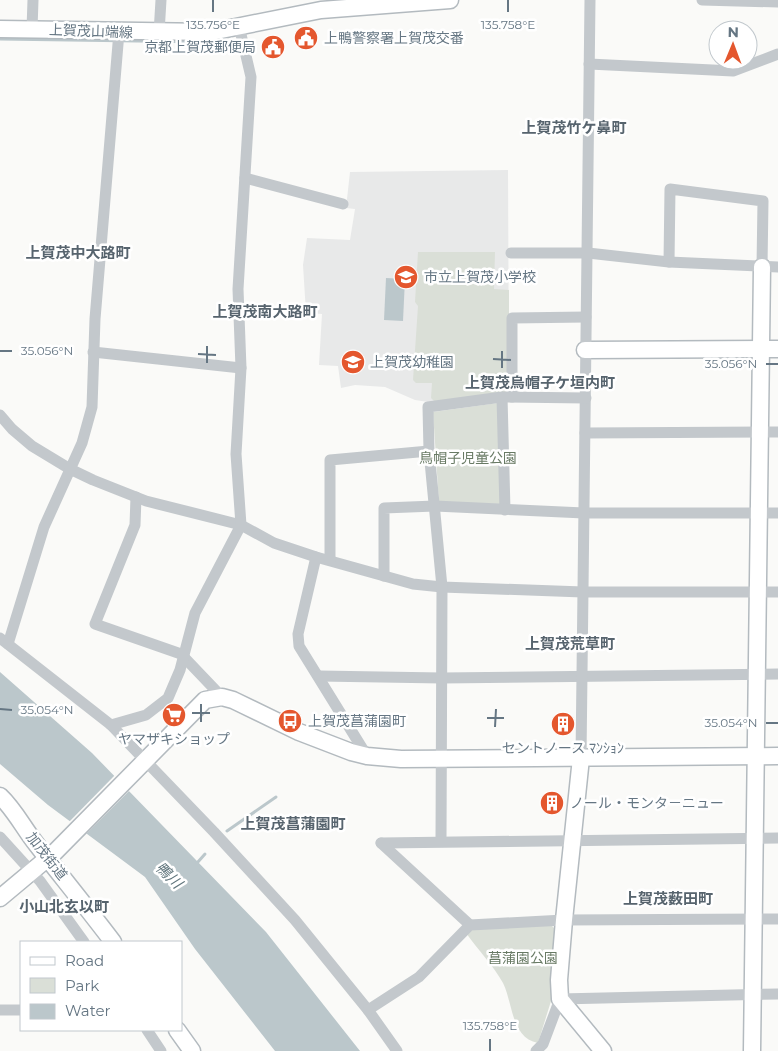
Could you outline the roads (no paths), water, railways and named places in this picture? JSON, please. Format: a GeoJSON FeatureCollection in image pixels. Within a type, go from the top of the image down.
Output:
{"type":"FeatureCollection","features":[{"type":"Feature","properties":{"kind":"street"},"geometry":{"type":"LineString","coordinates":[[32,0],[32,29]]}},
{"type":"Feature","properties":{"kind":"street"},"geometry":{"type":"LineString","coordinates":[[159,33],[161,0]]}},
{"type":"Feature","properties":{"kind":"street","name":"上賀茂山端線"},"geometry":{"type":"LineString","coordinates":[[0,29],[32,29],[118,38],[159,33],[211,32],[321,5],[450,0]]}},
{"type":"Feature","properties":{"kind":"street"},"geometry":{"type":"LineString","coordinates":[[536,1051],[543,1044],[560,999],[559,980],[564,920],[581,758],[590,0]]}},
{"type":"Feature","properties":{"kind":"street"},"geometry":{"type":"LineString","coordinates":[[702,0],[778,2]]}},
{"type":"Feature","properties":{"kind":"street"},"geometry":{"type":"LineString","coordinates":[[111,726],[146,715],[168,698],[180,670],[195,613],[241,525],[236,454],[241,368],[238,288],[251,77],[240,26]]}},
{"type":"Feature","properties":{"kind":"street"},"geometry":{"type":"LineString","coordinates":[[118,38],[93,352],[92,406],[82,443],[44,526],[4,641],[111,726],[142,765],[240,859],[295,920],[368,1010],[397,1051]]}},
{"type":"Feature","properties":{"kind":"street"},"geometry":{"type":"LineString","coordinates":[[588,64],[733,71],[778,54]]}},
{"type":"Feature","properties":{"kind":"street"},"geometry":{"type":"LineString","coordinates":[[245,178],[343,204]]}},
{"type":"Feature","properties":{"kind":"street"},"geometry":{"type":"LineString","coordinates":[[669,262],[670,189],[763,201],[770,267],[761,349],[752,1051]]}},
{"type":"Feature","properties":{"kind":"street"},"geometry":{"type":"LineString","coordinates":[[511,253],[588,252],[669,262],[770,267]]}},
{"type":"Feature","properties":{"kind":"street"},"geometry":{"type":"LineString","coordinates":[[505,510],[507,397],[512,318],[586,317]]}},
{"type":"Feature","properties":{"kind":"street"},"geometry":{"type":"LineString","coordinates":[[585,350],[778,349]]}},
{"type":"Feature","properties":{"kind":"street"},"geometry":{"type":"LineString","coordinates":[[93,352],[241,368]]}},
{"type":"Feature","properties":{"kind":"street"},"geometry":{"type":"LineString","coordinates":[[441,841],[442,588],[429,451],[428,407],[507,397],[586,398]]}},
{"type":"Feature","properties":{"kind":"street"},"geometry":{"type":"LineString","coordinates":[[0,415],[12,429],[32,446],[70,469],[136,497],[241,525],[274,543],[413,584],[442,588],[583,592],[778,592]]}},
{"type":"Feature","properties":{"kind":"street"},"geometry":{"type":"LineString","coordinates":[[585,433],[778,432]]}},
{"type":"Feature","properties":{"kind":"street"},"geometry":{"type":"LineString","coordinates":[[330,560],[330,460],[429,451]]}},
{"type":"Feature","properties":{"kind":"street"},"geometry":{"type":"LineString","coordinates":[[136,497],[135,525],[95,624],[183,656],[222,697]]}},
{"type":"Feature","properties":{"kind":"street"},"geometry":{"type":"LineString","coordinates":[[384,576],[384,508],[435,506],[584,513],[778,513]]}},
{"type":"Feature","properties":{"kind":"street"},"geometry":{"type":"LineString","coordinates":[[316,556],[298,634],[299,646],[367,756]]}},
{"type":"Feature","properties":{"kind":"street"},"geometry":{"type":"LineString","coordinates":[[319,676],[442,678],[778,674]]}},
{"type":"Feature","properties":{"kind":"street"},"geometry":{"type":"LineString","coordinates":[[0,898],[51,855],[142,765],[204,700],[222,697],[234,700],[298,732],[367,756],[401,759],[778,756]]}},
{"type":"Feature","properties":{"kind":"street","name":"加茂街道"},"geometry":{"type":"LineString","coordinates":[[0,796],[51,855],[112,941]]}},
{"type":"Feature","properties":{"kind":"street","name":"加茂街道"},"geometry":{"type":"LineString","coordinates":[[0,802],[18,818]]}},
{"type":"Feature","properties":{"kind":"street"},"geometry":{"type":"LineString","coordinates":[[0,836],[32,872],[83,941]]}},
{"type":"Feature","properties":{"kind":"street"},"geometry":{"type":"LineString","coordinates":[[470,925],[381,843],[778,838]]}},
{"type":"Feature","properties":{"kind":"street"},"geometry":{"type":"LineString","coordinates":[[368,1010],[419,977],[470,925],[564,920],[778,919]]}},
{"type":"Feature","properties":{"kind":"street"},"geometry":{"type":"LineString","coordinates":[[560,999],[778,994]]}},
{"type":"Feature","properties":{"kind":"street"},"geometry":{"type":"LineString","coordinates":[[560,999],[603,1051]]}},
{"type":"Feature","properties":{"kind":"street"},"geometry":{"type":"LineString","coordinates":[[0,1010],[20,1010]]}},
{"type":"Feature","properties":{"kind":"street"},"geometry":{"type":"LineString","coordinates":[[148,1031],[161,1051]]}},
{"type":"Feature","properties":{"kind":"street"},"geometry":{"type":"LineString","coordinates":[[178,1031],[192,1051]]}},
{"type":"Feature","properties":{"kind":"water"},"geometry":{"type":"Polygon","coordinates":[[[386,278],[405,279],[403,321],[384,320],[386,278]]]}},
{"type":"Feature","properties":{"kind":"water","name":"鴨川"},"geometry":{"type":"Polygon","coordinates":[[[0,672],[92,753],[266,932],[360,1051],[275,1051],[195,949],[145,877],[48,805],[0,764],[0,672]]]}},
{"type":"Feature","properties":{"kind":"waterway"},"geometry":{"type":"LineString","coordinates":[[0,39],[206,42],[232,51]]}},
{"type":"Feature","properties":{"kind":"waterway"},"geometry":{"type":"LineString","coordinates":[[227,831],[276,797]]}},
{"type":"Feature","properties":{"kind":"waterway"},"geometry":{"type":"LineString","coordinates":[[197,863],[205,854]]}},
{"type":"Feature","properties":{"kind":"place","name":"上鴨警察署上賀茂交番"},"geometry":{"type":"Point","coordinates":[306,38]}},
{"type":"Feature","properties":{"kind":"place","name":"京都上賀茂郵便局"},"geometry":{"type":"Point","coordinates":[273,47]}},
{"type":"Feature","properties":{"kind":"place","name":"市立上賀茂小学校"},"geometry":{"type":"Point","coordinates":[406,277]}},
{"type":"Feature","properties":{"kind":"place","name":"上賀茂幼稚園"},"geometry":{"type":"Point","coordinates":[353,362]}},
{"type":"Feature","properties":{"kind":"place","name":"ヤマザキショップ"},"geometry":{"type":"Point","coordinates":[174,715]}},
{"type":"Feature","properties":{"kind":"place","name":"上賀茂菖蒲園町"},"geometry":{"type":"Point","coordinates":[290,721]}},
{"type":"Feature","properties":{"kind":"place","name":"セントノース ﾏﾝｼｮﾝ"},"geometry":{"type":"Point","coordinates":[563,724]}},
{"type":"Feature","properties":{"kind":"place","name":"ノール・モンタ－ニュー"},"geometry":{"type":"Point","coordinates":[552,803]}},
{"type":"Feature","properties":{"kind":"district","name":"上賀茂竹ケ鼻町"},"geometry":{"type":"Point","coordinates":[574,127]}},
{"type":"Feature","properties":{"kind":"district","name":"上賀茂中大路町"},"geometry":{"type":"Point","coordinates":[78,252]}},
{"type":"Feature","properties":{"kind":"district","name":"上賀茂南大路町"},"geometry":{"type":"Point","coordinates":[265,311]}},
{"type":"Feature","properties":{"kind":"district","name":"上賀茂烏帽子ケ垣内町"},"geometry":{"type":"Point","coordinates":[540,382]}},
{"type":"Feature","properties":{"kind":"district","name":"上賀茂荒草町"},"geometry":{"type":"Point","coordinates":[570,643]}},
{"type":"Feature","properties":{"kind":"district","name":"上賀茂菖蒲園町"},"geometry":{"type":"Point","coordinates":[293,823]}},
{"type":"Feature","properties":{"kind":"district","name":"上賀茂薮田町"},"geometry":{"type":"Point","coordinates":[668,898]}},
{"type":"Feature","properties":{"kind":"district","name":"小山北玄以町"},"geometry":{"type":"Point","coordinates":[64,906]}},
{"type":"Feature","properties":{"kind":"park label","name":"鳥帽子児童公園"},"geometry":{"type":"Point","coordinates":[468,458]}},
{"type":"Feature","properties":{"kind":"park label","name":"菖蒲園公園"},"geometry":{"type":"Point","coordinates":[523,958]}}]}
